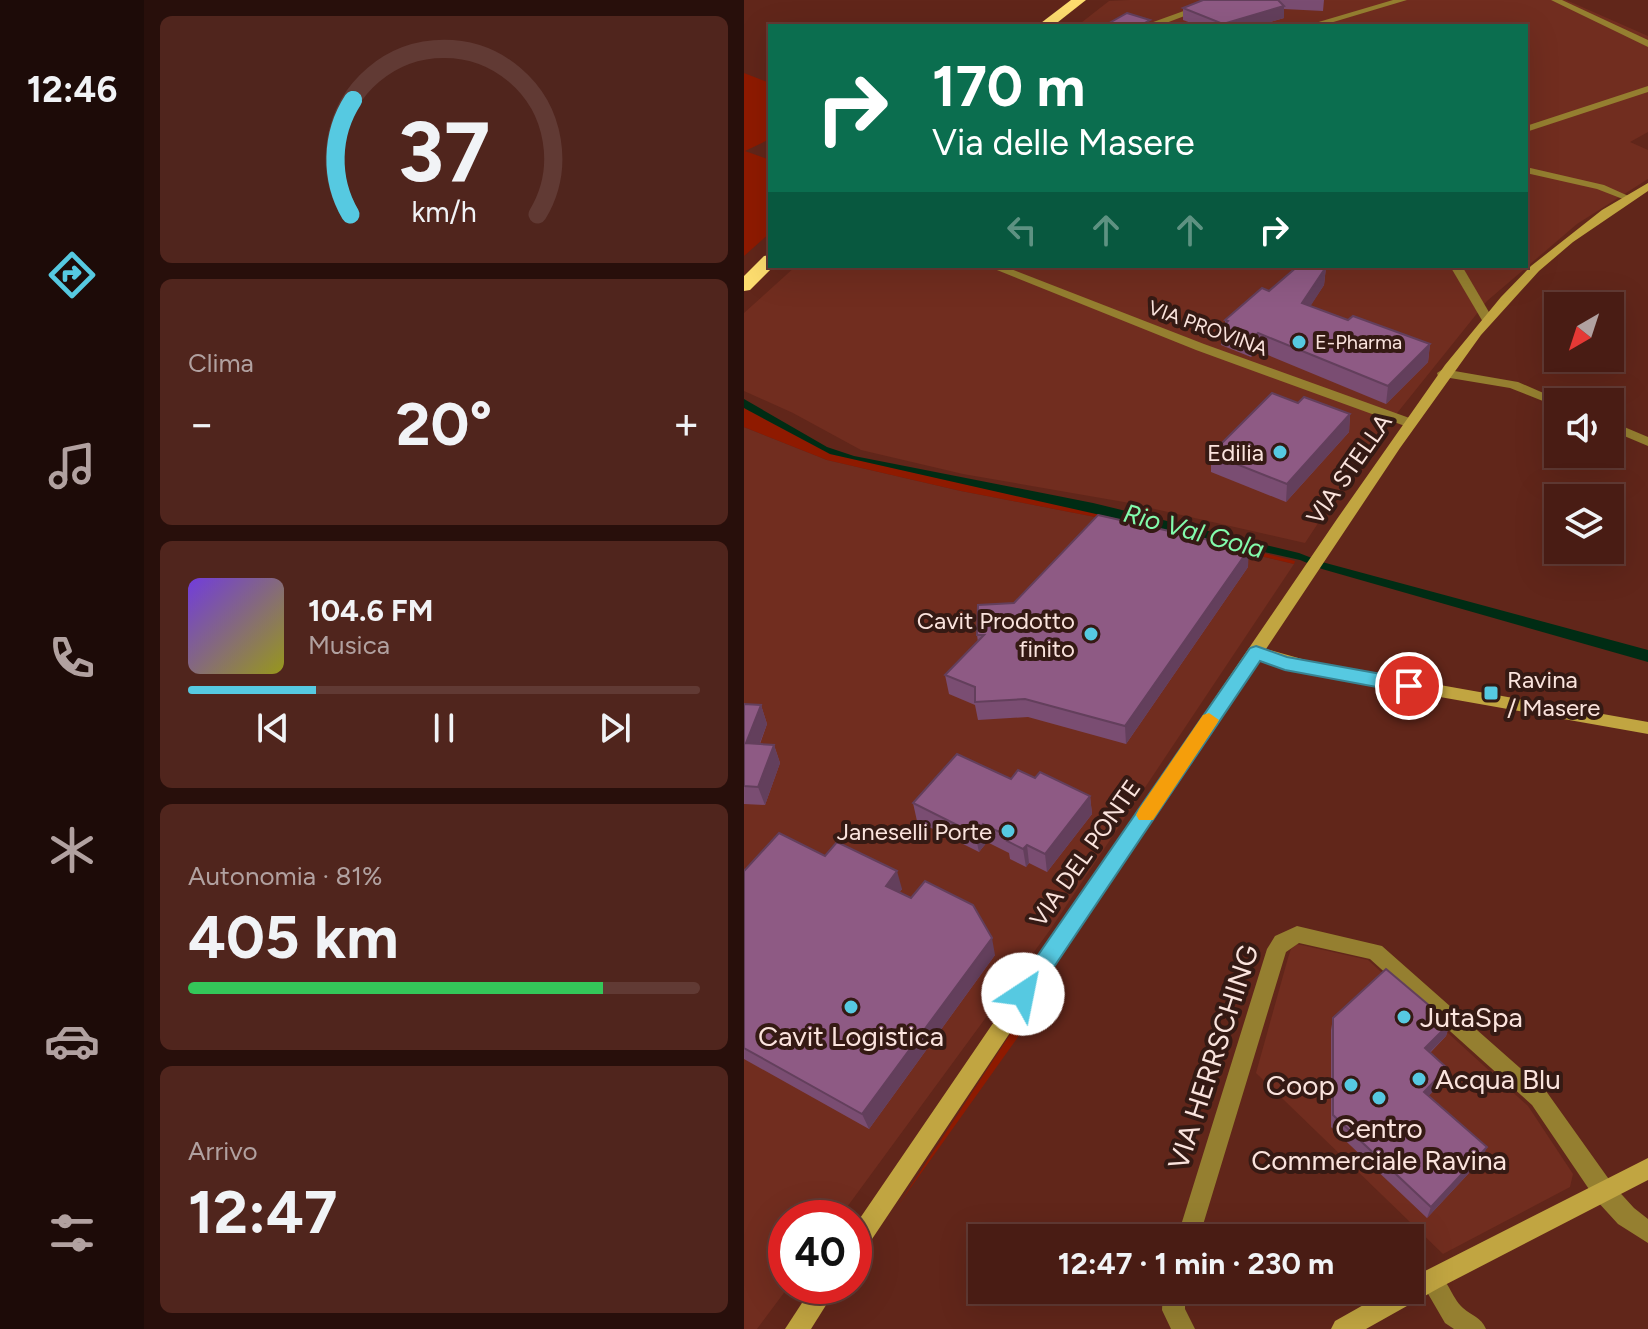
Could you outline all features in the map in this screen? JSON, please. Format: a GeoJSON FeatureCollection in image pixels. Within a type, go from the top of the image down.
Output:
{"type":"FeatureCollection","features":[{"type":"Feature","properties":{"kind":"highway"},"geometry":{"type":"LineString","coordinates":[[1047,24],[1079,0]]}},
{"type":"Feature","properties":{"kind":"highway"},"geometry":{"type":"LineString","coordinates":[[1061,24],[1092,0]]}},
{"type":"Feature","properties":{"kind":"highway"},"geometry":{"type":"LineString","coordinates":[[744,268],[768,246]]}},
{"type":"Feature","properties":{"kind":"highway"},"geometry":{"type":"LineString","coordinates":[[744,286],[768,262]]}},
{"type":"Feature","properties":{"kind":"street"},"geometry":{"type":"LineString","coordinates":[[1153,24],[1223,0]]}},
{"type":"Feature","properties":{"kind":"street"},"geometry":{"type":"LineString","coordinates":[[1317,24],[1403,0]]}},
{"type":"Feature","properties":{"kind":"street"},"geometry":{"type":"LineString","coordinates":[[1555,0],[1648,44]]}},
{"type":"Feature","properties":{"kind":"street"},"geometry":{"type":"LineString","coordinates":[[1528,128],[1648,89]]}},
{"type":"Feature","properties":{"kind":"street"},"geometry":{"type":"LineString","coordinates":[[1528,170],[1600,187],[1628,198]]}},
{"type":"Feature","properties":{"kind":"street","name":"VIA STELLA"},"geometry":{"type":"LineString","coordinates":[[1256,652],[1443,373],[1487,319],[1530,271],[1583,228],[1648,186]]}},
{"type":"Feature","properties":{"kind":"street","name":"VIA PROVINA"},"geometry":{"type":"LineString","coordinates":[[998,268],[1200,347],[1410,423]]}},
{"type":"Feature","properties":{"kind":"street"},"geometry":{"type":"LineString","coordinates":[[1457,268],[1487,319]]}},
{"type":"Feature","properties":{"kind":"street"},"geometry":{"type":"LineString","coordinates":[[1443,373],[1513,385],[1544,397]]}},
{"type":"Feature","properties":{"kind":"street"},"geometry":{"type":"LineString","coordinates":[[1624,431],[1648,442]]}},
{"type":"Feature","properties":{"kind":"street"},"geometry":{"type":"LineString","coordinates":[[1256,652],[1316,669],[1648,728]]}},
{"type":"Feature","properties":{"kind":"street","name":"VIA DEL PONTE"},"geometry":{"type":"LineString","coordinates":[[872,1219],[1256,652]]}},
{"type":"Feature","properties":{"kind":"street","name":"VIA HERRSCHING"},"geometry":{"type":"LineString","coordinates":[[1192,1224],[1277,949],[1282,942],[1297,934],[1375,952],[1539,1098],[1605,1193],[1626,1216],[1648,1232]]}},
{"type":"Feature","properties":{"kind":"street"},"geometry":{"type":"LineString","coordinates":[[1343,1329],[1431,1280],[1648,1169]]}},
{"type":"Feature","properties":{"kind":"street"},"geometry":{"type":"LineString","coordinates":[[1431,1280],[1453,1315],[1474,1329]]}},
{"type":"Feature","properties":{"kind":"street"},"geometry":{"type":"LineString","coordinates":[[797,1329],[814,1304]]}},
{"type":"Feature","properties":{"kind":"street"},"geometry":{"type":"LineString","coordinates":[[1174,1304],[1183,1329]]}},
{"type":"Feature","properties":{"kind":"shaded area"},"geometry":{"type":"Polygon","coordinates":[[[1566,0],[1648,36],[1648,132],[1630,142],[1648,150],[1648,179],[1577,224],[1528,266],[1528,24],[1080,24],[1109,1],[1566,0]]]}},
{"type":"Feature","properties":{"kind":"shaded area"},"geometry":{"type":"Polygon","coordinates":[[[744,73],[768,82],[768,140],[745,151],[768,159],[768,235],[744,256],[744,73]]]}},
{"type":"Feature","properties":{"kind":"shaded area"},"geometry":{"type":"Polygon","coordinates":[[[794,268],[1526,268],[1487,301],[1361,458],[1305,543],[1124,502],[963,474],[861,450],[793,413],[744,391],[744,313],[794,268]]]}},
{"type":"Feature","properties":{"kind":"shaded area"},"geometry":{"type":"Polygon","coordinates":[[[744,408],[830,454],[1177,531],[1295,561],[1294,564],[1106,519],[961,491],[827,460],[744,427],[744,408]]]}},
{"type":"Feature","properties":{"kind":"shaded area"},"geometry":{"type":"Polygon","coordinates":[[[744,427],[827,460],[961,491],[1106,519],[1294,564],[1050,930],[852,1200],[768,1200],[768,1304],[776,1304],[757,1329],[744,1329],[744,427]]]}},
{"type":"Feature","properties":{"kind":"shaded area"},"geometry":{"type":"Polygon","coordinates":[[[1297,944],[1368,960],[1528,1106],[1573,1174],[1570,1187],[1443,1254],[1424,1236],[1424,1224],[1412,1224],[1256,1073],[1291,949],[1297,944]]]}},
{"type":"Feature","properties":{"kind":"shaded area"},"geometry":{"type":"Polygon","coordinates":[[[1038,1009],[899,1204],[1026,1010],[1038,1009]]]}},
{"type":"Feature","properties":{"kind":"water","name":"Rio Val Gola"},"geometry":{"type":"Polygon","coordinates":[[[744,399],[827,447],[854,456],[1093,503],[1299,553],[1322,562],[1648,650],[1648,662],[1322,569],[1300,560],[830,454],[744,408],[744,399]]]}},
{"type":"Feature","properties":{"kind":"building"},"geometry":{"type":"Polygon","coordinates":[[[1203,0],[1278,0],[1284,6],[1223,24],[1183,8],[1203,0]]]}},
{"type":"Feature","properties":{"kind":"building"},"geometry":{"type":"Polygon","coordinates":[[[1127,13],[1150,20],[1143,24],[1108,24],[1127,13]]]}},
{"type":"Feature","properties":{"kind":"building","name":"E-Pharma"},"geometry":{"type":"Polygon","coordinates":[[[1296,268],[1325,268],[1302,303],[1348,320],[1353,316],[1430,344],[1388,386],[1258,333],[1252,339],[1222,327],[1228,321],[1225,320],[1262,288],[1269,291],[1296,268]]]}},
{"type":"Feature","properties":{"kind":"building","name":"Edilia"},"geometry":{"type":"Polygon","coordinates":[[[1272,393],[1298,403],[1304,397],[1350,414],[1287,484],[1211,454],[1272,393]]]}},
{"type":"Feature","properties":{"kind":"building","name":"Cavit Prodotto finito"},"geometry":{"type":"Polygon","coordinates":[[[1098,515],[1249,549],[1125,726],[1025,699],[975,702],[975,687],[945,675],[984,635],[977,635],[978,605],[1014,603],[1098,515]]]}},
{"type":"Feature","properties":{"kind":"building"},"geometry":{"type":"Polygon","coordinates":[[[744,704],[761,705],[746,743],[774,745],[758,787],[744,786],[744,704]]]}},
{"type":"Feature","properties":{"kind":"building","name":"Janeselli Porte"},"geometry":{"type":"Polygon","coordinates":[[[957,754],[1011,779],[1018,770],[1035,778],[1040,772],[1090,796],[1045,854],[1027,845],[1023,849],[1007,841],[1010,837],[983,824],[975,834],[913,803],[957,754]]]}},
{"type":"Feature","properties":{"kind":"building","name":"Cavit Logistica"},"geometry":{"type":"Polygon","coordinates":[[[779,833],[825,856],[837,842],[897,871],[886,886],[911,898],[925,881],[973,905],[992,938],[862,1114],[744,1048],[744,871],[779,833]]]}},
{"type":"Feature","properties":{"kind":"building","name":"Centro Commerciale Ravina"},"geometry":{"type":"Polygon","coordinates":[[[1386,969],[1450,1023],[1425,1048],[1447,1068],[1424,1092],[1487,1147],[1431,1207],[1333,1115],[1333,1018],[1386,969]]]}},
{"type":"Feature","properties":{"kind":"slow traffic"},"geometry":{"type":"LineString","coordinates":[[1146,815],[1209,720]]}},
{"type":"Feature","properties":{"kind":"place","name":"E-Pharma"},"geometry":{"type":"Point","coordinates":[1299,342]}},
{"type":"Feature","properties":{"kind":"place","name":"Edilia"},"geometry":{"type":"Point","coordinates":[1280,452]}},
{"type":"Feature","properties":{"kind":"place","name":"Cavit Prodotto finito"},"geometry":{"type":"Point","coordinates":[1091,634]}},
{"type":"Feature","properties":{"kind":"place","name":"Ravina / Masere"},"geometry":{"type":"Point","coordinates":[1491,693]}},
{"type":"Feature","properties":{"kind":"place","name":"Janeselli Porte"},"geometry":{"type":"Point","coordinates":[1008,831]}},
{"type":"Feature","properties":{"kind":"place","name":"Cavit Logistica"},"geometry":{"type":"Point","coordinates":[851,1007]}},
{"type":"Feature","properties":{"kind":"place","name":"JutaSpa"},"geometry":{"type":"Point","coordinates":[1404,1017]}},
{"type":"Feature","properties":{"kind":"place","name":"Acqua Blu"},"geometry":{"type":"Point","coordinates":[1419,1079]}},
{"type":"Feature","properties":{"kind":"place","name":"Coop"},"geometry":{"type":"Point","coordinates":[1351,1085]}},
{"type":"Feature","properties":{"kind":"place","name":"Centro Commerciale Ravina"},"geometry":{"type":"Point","coordinates":[1379,1098]}},
{"type":"Feature","properties":{"kind":"route"},"geometry":{"type":"LineString","coordinates":[[1023,994],[1256,652],[1285,663],[1409,686]]}}]}
